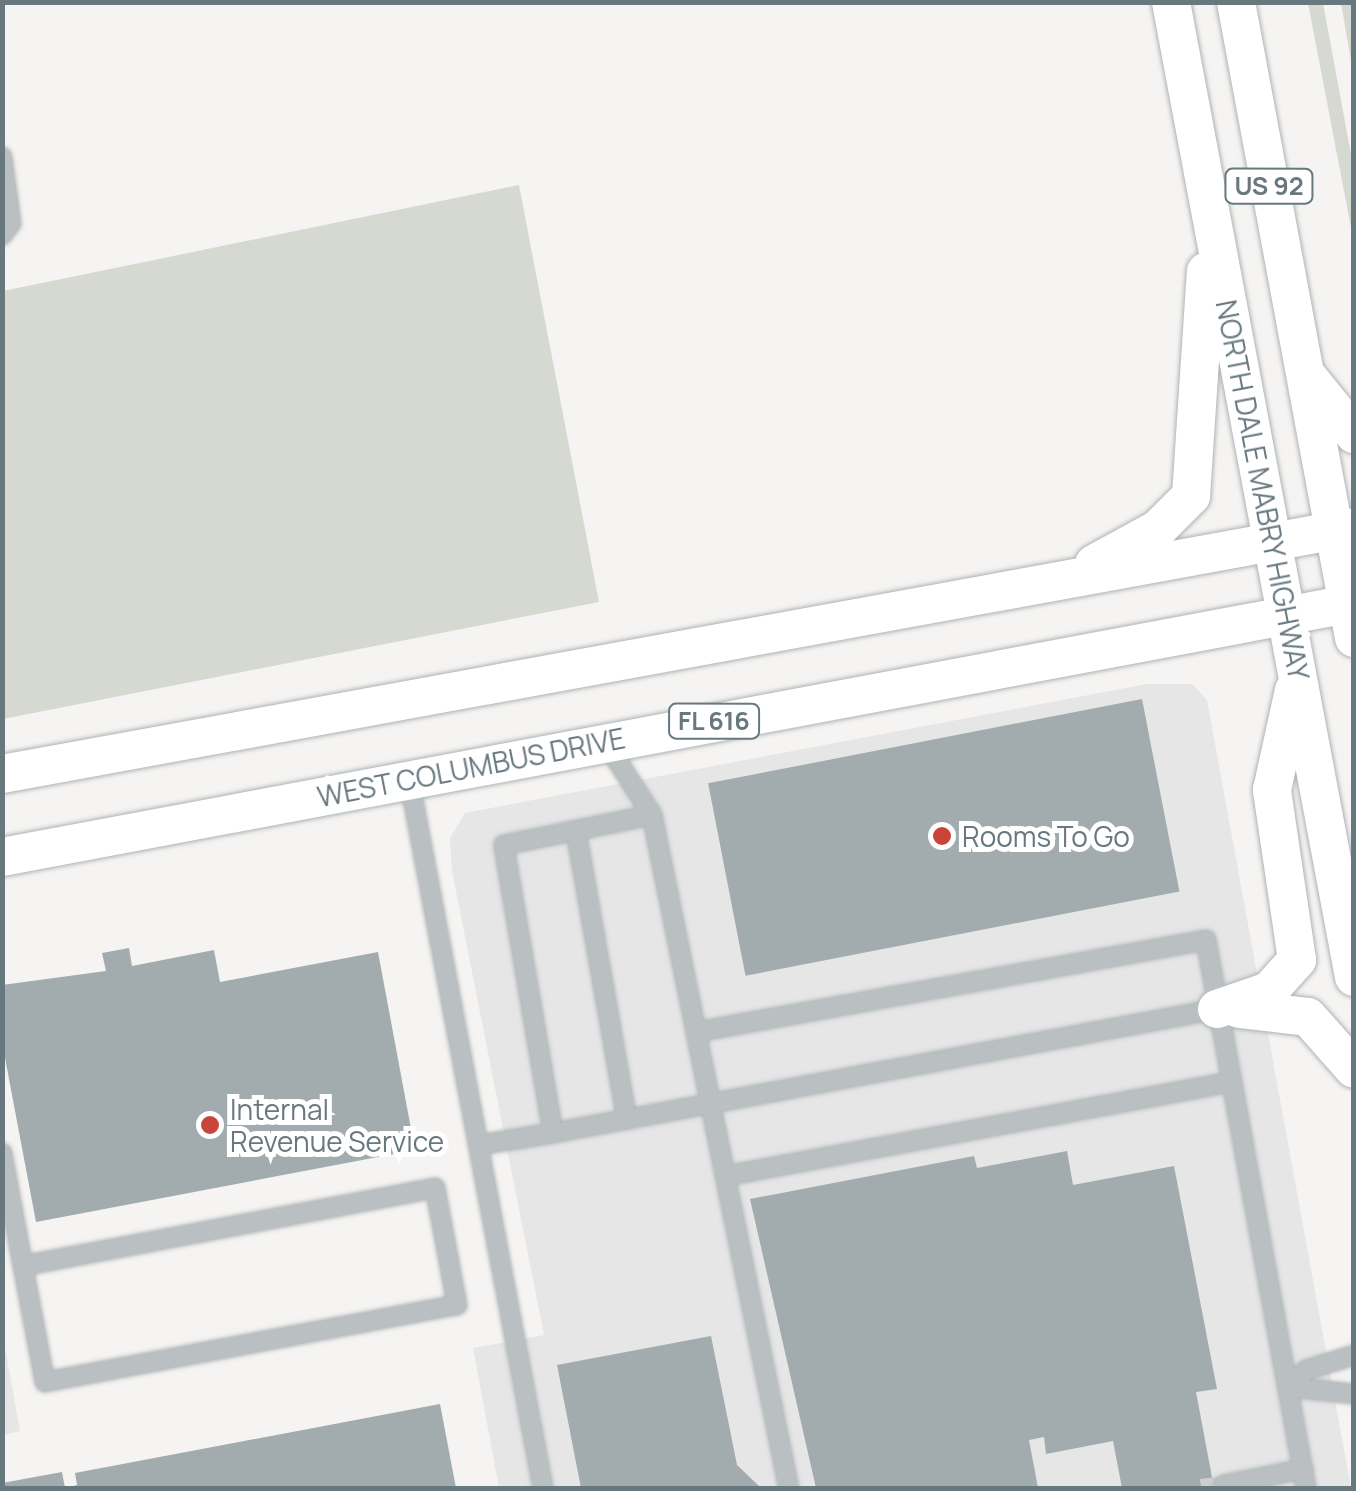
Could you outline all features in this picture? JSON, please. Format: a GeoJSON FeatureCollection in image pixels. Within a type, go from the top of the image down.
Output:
{"type":"FeatureCollection","features":[{"type":"Feature","properties":{"kind":"main road","name":"NORTH DALE MABRY HIGHWAY"},"geometry":{"type":"LineString","coordinates":[[1171,2],[1354,977]]}},
{"type":"Feature","properties":{"kind":"main road","name":"US 92"},"geometry":{"type":"LineString","coordinates":[[1236,2],[1303,370],[1343,529],[1351,615]]}},
{"type":"Feature","properties":{"kind":"main road"},"geometry":{"type":"LineString","coordinates":[[1050,582],[1158,529],[1191,496],[1209,204]]}},
{"type":"Feature","properties":{"kind":"main road"},"geometry":{"type":"LineString","coordinates":[[1303,370],[1354,434]]}},
{"type":"Feature","properties":{"kind":"main road"},"geometry":{"type":"LineString","coordinates":[[2,774],[1343,529]]}},
{"type":"Feature","properties":{"kind":"main road","name":"WEST COLUMBUS DRIVE"},"geometry":{"type":"LineString","coordinates":[[2,857],[1286,615],[1351,615]]}},
{"type":"Feature","properties":{"kind":"main road"},"geometry":{"type":"LineString","coordinates":[[1217,1009],[1269,991],[1298,960],[1272,790],[1297,673]]}},
{"type":"Feature","properties":{"kind":"main road"},"geometry":{"type":"LineString","coordinates":[[1217,1009],[1308,1017],[1354,1069]]}},
{"type":"Feature","properties":{"kind":"street"},"geometry":{"type":"LineString","coordinates":[[2,157],[11,222],[2,235]]}},
{"type":"Feature","properties":{"kind":"street"},"geometry":{"type":"LineString","coordinates":[[605,742],[652,815],[789,1488]]}},
{"type":"Feature","properties":{"kind":"street"},"geometry":{"type":"LineString","coordinates":[[2,786],[44,765]]}},
{"type":"Feature","properties":{"kind":"street"},"geometry":{"type":"LineString","coordinates":[[409,778],[544,1488]]}},
{"type":"Feature","properties":{"kind":"street"},"geometry":{"type":"LineString","coordinates":[[553,1133],[504,845],[652,815]]}},
{"type":"Feature","properties":{"kind":"street"},"geometry":{"type":"LineString","coordinates":[[576,831],[627,1120]]}},
{"type":"Feature","properties":{"kind":"street"},"geometry":{"type":"LineString","coordinates":[[696,1032],[1206,940],[1306,1488]]}},
{"type":"Feature","properties":{"kind":"street"},"geometry":{"type":"LineString","coordinates":[[478,1145],[1217,1009]]}},
{"type":"Feature","properties":{"kind":"street"},"geometry":{"type":"LineString","coordinates":[[724,1176],[1231,1082]]}},
{"type":"Feature","properties":{"kind":"street"},"geometry":{"type":"LineString","coordinates":[[2,1153],[45,1382],[458,1306],[436,1188],[24,1266]]}},
{"type":"Feature","properties":{"kind":"street"},"geometry":{"type":"LineString","coordinates":[[1288,1387],[1306,1370],[1354,1355]]}},
{"type":"Feature","properties":{"kind":"street"},"geometry":{"type":"LineString","coordinates":[[1288,1387],[1354,1394]]}},
{"type":"Feature","properties":{"kind":"street"},"geometry":{"type":"LineString","coordinates":[[1224,1485],[1303,1469]]}},
{"type":"Feature","properties":{"kind":"shaded area"},"geometry":{"type":"Polygon","coordinates":[[[1308,3],[1323,3],[1353,165],[1353,238],[1308,3]]]}},
{"type":"Feature","properties":{"kind":"shaded area"},"geometry":{"type":"Polygon","coordinates":[[[1341,3],[1353,3],[1353,72],[1341,3]]]}},
{"type":"Feature","properties":{"kind":"shaded area"},"geometry":{"type":"Polygon","coordinates":[[[519,185],[599,602],[3,719],[3,291],[519,185]]]}},
{"type":"Feature","properties":{"kind":"shaded area"},"geometry":{"type":"Polygon","coordinates":[[[1147,684],[1192,684],[1207,700],[1351,1488],[499,1488],[473,1348],[544,1335],[452,871],[450,838],[465,813],[1147,684]]]}},
{"type":"Feature","properties":{"kind":"shaded area"},"geometry":{"type":"Polygon","coordinates":[[[3,1336],[20,1431],[2,1435],[3,1336]]]}},
{"type":"Feature","properties":{"kind":"building","name":"Rooms To Go"},"geometry":{"type":"Polygon","coordinates":[[[1142,699],[1179,891],[746,976],[708,783],[1142,699]]]}},
{"type":"Feature","properties":{"kind":"building"},"geometry":{"type":"Polygon","coordinates":[[[129,948],[132,966],[214,950],[220,982],[378,952],[415,1150],[36,1222],[2,1042],[2,985],[106,971],[102,953],[129,948]]]}},
{"type":"Feature","properties":{"kind":"building"},"geometry":{"type":"Polygon","coordinates":[[[1067,1151],[1073,1185],[1174,1166],[1217,1389],[1196,1392],[1214,1488],[1122,1488],[1113,1441],[1046,1454],[1044,1437],[1029,1440],[1038,1488],[816,1488],[750,1199],[974,1156],[977,1168],[1067,1151]]]}},
{"type":"Feature","properties":{"kind":"building"},"geometry":{"type":"Polygon","coordinates":[[[711,1336],[737,1465],[761,1488],[581,1488],[557,1365],[711,1336]]]}},
{"type":"Feature","properties":{"kind":"building"},"geometry":{"type":"Polygon","coordinates":[[[440,1404],[456,1488],[67,1488],[77,1485],[75,1473],[440,1404]]]}},
{"type":"Feature","properties":{"kind":"building"},"geometry":{"type":"Polygon","coordinates":[[[62,1472],[65,1488],[2,1488],[2,1483],[62,1472]]]}},
{"type":"Feature","properties":{"kind":"tunnel"},"geometry":{"type":"LineString","coordinates":[[1201,1488],[1224,1485]]}},
{"type":"Feature","properties":{"kind":"place","name":"Rooms To Go"},"geometry":{"type":"Point","coordinates":[942,836]}},
{"type":"Feature","properties":{"kind":"place","name":"Internal Revenue Service"},"geometry":{"type":"Point","coordinates":[210,1125]}}]}
